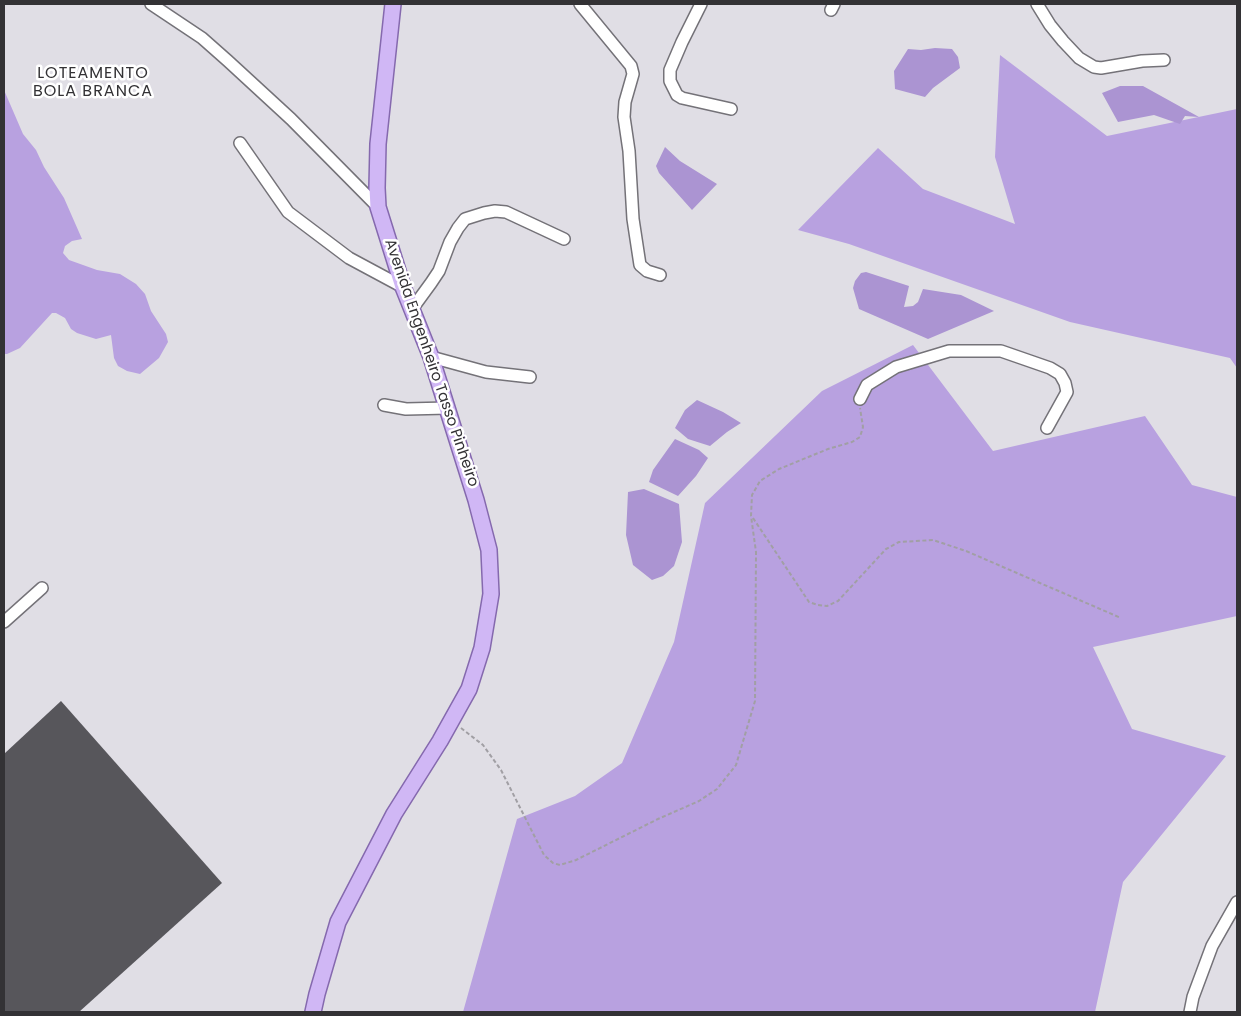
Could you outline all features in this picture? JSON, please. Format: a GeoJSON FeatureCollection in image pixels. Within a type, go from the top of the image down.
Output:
{"type":"FeatureCollection","features":[{"type":"Feature","properties":{"kind":"main road","name":"Avenida Engenheiro Tasso Pinheiro"},"geometry":{"type":"LineString","coordinates":[[314,1012],[317,994],[338,922],[394,814],[469,689],[482,648],[491,594],[489,550],[476,500],[431,357],[403,287],[378,207],[376,188],[378,144],[393,4]]}},
{"type":"Feature","properties":{"kind":"street"},"geometry":{"type":"LineString","coordinates":[[151,4],[202,38],[228,60],[291,119],[378,207]]}},
{"type":"Feature","properties":{"kind":"street"},"geometry":{"type":"LineString","coordinates":[[580,4],[631,66],[633,74],[624,102],[624,117],[629,151],[633,219],[640,265],[647,271],[660,275]]}},
{"type":"Feature","properties":{"kind":"street"},"geometry":{"type":"LineString","coordinates":[[701,4],[670,70],[670,81],[677,95],[682,98],[731,109]]}},
{"type":"Feature","properties":{"kind":"street"},"geometry":{"type":"LineString","coordinates":[[1038,4],[1050,25],[1064,42],[1079,58],[1094,67],[1101,68],[1142,61],[1164,60]]}},
{"type":"Feature","properties":{"kind":"street"},"geometry":{"type":"LineString","coordinates":[[240,143],[288,212],[350,258],[403,287]]}},
{"type":"Feature","properties":{"kind":"street"},"geometry":{"type":"LineString","coordinates":[[412,308],[435,277],[450,242],[466,219],[484,213],[506,212],[564,239]]}},
{"type":"Feature","properties":{"kind":"street"},"geometry":{"type":"LineString","coordinates":[[860,399],[867,385],[896,367],[949,351],[1001,351],[1050,368],[1060,374],[1067,392],[1047,428]]}},
{"type":"Feature","properties":{"kind":"street"},"geometry":{"type":"LineString","coordinates":[[431,357],[486,372],[530,377]]}},
{"type":"Feature","properties":{"kind":"street"},"geometry":{"type":"LineString","coordinates":[[384,405],[406,409],[448,408]]}},
{"type":"Feature","properties":{"kind":"street"},"geometry":{"type":"LineString","coordinates":[[4,622],[42,588]]}},
{"type":"Feature","properties":{"kind":"street"},"geometry":{"type":"LineString","coordinates":[[1190,1012],[1193,997],[1212,946],[1237,902]]}},
{"type":"Feature","properties":{"kind":"path"},"geometry":{"type":"LineString","coordinates":[[451,720],[483,745],[501,770],[544,855],[553,863],[560,865],[576,860],[658,819],[699,801],[717,789],[736,765],[755,701],[756,552],[751,516],[752,495],[760,480],[779,469],[828,448],[852,442],[860,437],[863,427],[860,399]]}},
{"type":"Feature","properties":{"kind":"path"},"geometry":{"type":"LineString","coordinates":[[751,516],[809,602],[818,605],[827,606],[838,601],[886,549],[899,542],[933,540],[966,551],[1121,618]]}},
{"type":"Feature","properties":{"kind":"shaded area"},"geometry":{"type":"Polygon","coordinates":[[[908,49],[952,49],[958,57],[960,68],[933,88],[925,97],[895,89],[894,71],[908,49]]]}},
{"type":"Feature","properties":{"kind":"shaded area"},"geometry":{"type":"Polygon","coordinates":[[[1000,55],[1107,136],[1237,109],[1237,368],[1230,358],[1070,322],[849,244],[798,230],[878,148],[923,189],[1015,224],[995,157],[1000,55]]]}},
{"type":"Feature","properties":{"kind":"shaded area"},"geometry":{"type":"Polygon","coordinates":[[[1120,86],[1143,86],[1199,117],[1185,116],[1180,124],[1154,115],[1118,122],[1102,93],[1120,86]]]}},
{"type":"Feature","properties":{"kind":"shaded area"},"geometry":{"type":"Polygon","coordinates":[[[4,90],[23,134],[36,150],[44,167],[64,198],[82,239],[72,241],[65,246],[63,253],[69,260],[97,270],[120,274],[136,284],[145,294],[151,311],[166,334],[168,342],[159,358],[140,374],[127,371],[118,366],[114,358],[111,335],[96,339],[77,333],[71,329],[65,318],[56,313],[52,313],[20,348],[4,354],[4,90]]]}},
{"type":"Feature","properties":{"kind":"shaded area"},"geometry":{"type":"Polygon","coordinates":[[[665,147],[680,161],[717,184],[692,210],[659,173],[656,166],[665,147]]]}},
{"type":"Feature","properties":{"kind":"shaded area"},"geometry":{"type":"Polygon","coordinates":[[[866,272],[909,286],[904,307],[913,306],[918,302],[923,289],[961,295],[994,311],[928,339],[859,309],[853,288],[855,281],[861,273],[866,272]]]}},
{"type":"Feature","properties":{"kind":"shaded area"},"geometry":{"type":"Polygon","coordinates":[[[913,345],[993,451],[1145,416],[1192,485],[1237,497],[1237,616],[1093,647],[1132,729],[1226,756],[1123,882],[1095,1012],[463,1012],[517,819],[575,796],[622,763],[674,642],[705,503],[822,391],[913,345]]]}},
{"type":"Feature","properties":{"kind":"shaded area"},"geometry":{"type":"Polygon","coordinates":[[[697,400],[741,423],[710,446],[688,439],[675,428],[685,410],[697,400]]]}},
{"type":"Feature","properties":{"kind":"shaded area"},"geometry":{"type":"Polygon","coordinates":[[[675,439],[699,450],[708,458],[696,476],[678,496],[649,482],[653,470],[675,439]]]}},
{"type":"Feature","properties":{"kind":"shaded area"},"geometry":{"type":"Polygon","coordinates":[[[644,489],[679,504],[682,542],[674,566],[663,576],[652,580],[633,565],[626,535],[628,492],[644,489]]]}},
{"type":"Feature","properties":{"kind":"building"},"geometry":{"type":"Polygon","coordinates":[[[61,701],[222,883],[79,1012],[4,1012],[4,754],[61,701]]]}},
{"type":"Feature","properties":{"kind":"district","name":"LOTEAMENTO BOLA BRANCA"},"geometry":{"type":"Point","coordinates":[93,83]}}]}
